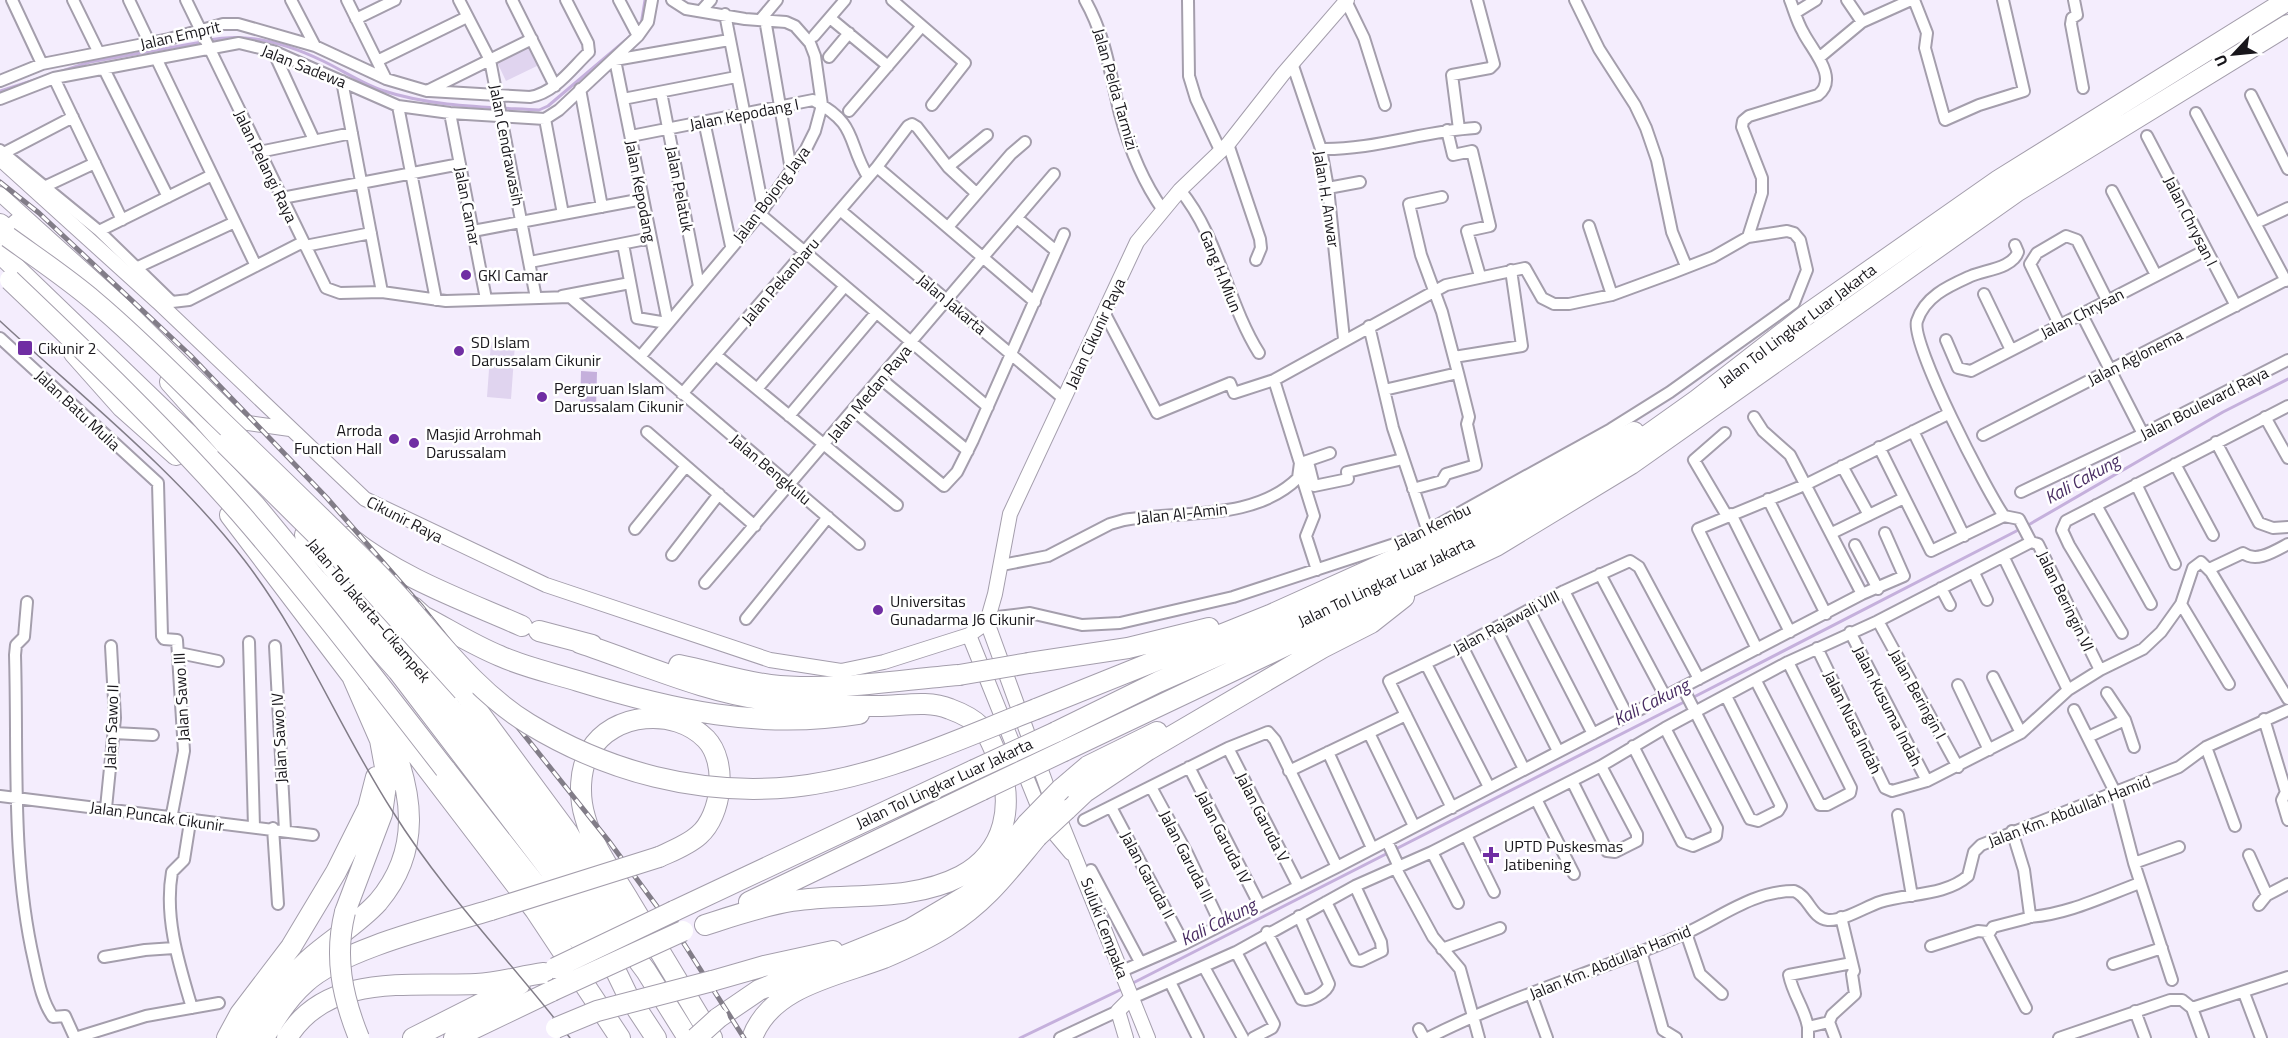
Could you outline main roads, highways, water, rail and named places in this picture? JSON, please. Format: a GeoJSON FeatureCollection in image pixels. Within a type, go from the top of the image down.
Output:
{"type":"FeatureCollection","features":[{"type":"Feature","properties":{"kind":"highway","name":"Jalan Tol Lingkar Luar Jakarta"},"geometry":{"type":"LineString","coordinates":[[413,1038],[550,970],[1158,682],[1438,559],[1524,514],[1607,464],[1697,400],[1809,313],[1999,180],[2288,0]]}},
{"type":"Feature","properties":{"kind":"highway","name":"Jalan Tol Lingkar Luar Jakarta"},"geometry":{"type":"LineString","coordinates":[[454,1038],[684,931],[705,925],[1304,635],[1423,582],[1496,546],[1631,465],[2016,192],[2288,25]]}},
{"type":"Feature","properties":{"kind":"highway"},"geometry":{"type":"LineString","coordinates":[[0,213],[97,291],[328,520],[363,549],[423,583],[531,628],[717,689],[773,701],[876,707],[899,703],[948,707],[983,728],[994,750],[1006,788],[1005,820],[993,845],[980,861],[962,875],[939,885],[912,892],[793,901],[756,908],[705,925]]}},
{"type":"Feature","properties":{"kind":"highway"},"geometry":{"type":"LineString","coordinates":[[2,236],[121,323],[423,616],[500,656],[644,702],[730,717],[767,720],[838,717],[878,710],[876,707]]}},
{"type":"Feature","properties":{"kind":"highway"},"geometry":{"type":"LineString","coordinates":[[2,236],[96,316],[371,590],[463,691],[568,833],[604,890],[646,971]]}},
{"type":"Feature","properties":{"kind":"highway","name":"Jalan Tol Jakarta–Cikampek"},"geometry":{"type":"LineString","coordinates":[[2,236],[255,506],[398,671],[554,874],[595,933],[627,994],[656,1038]]}},
{"type":"Feature","properties":{"kind":"highway","name":"Jalan Tol Jakarta–Cikampek"},"geometry":{"type":"LineString","coordinates":[[2,236],[60,274],[141,349],[350,586],[435,687],[605,919],[646,971],[688,1038]]}},
{"type":"Feature","properties":{"kind":"highway"},"geometry":{"type":"LineString","coordinates":[[5,276],[122,407],[172,451],[236,521],[372,706],[535,910],[620,1038]]}},
{"type":"Feature","properties":{"kind":"highway"},"geometry":{"type":"LineString","coordinates":[[5,276],[133,397],[240,513],[328,619],[575,936],[627,994]]}},
{"type":"Feature","properties":{"kind":"highway"},"geometry":{"type":"LineString","coordinates":[[382,577],[468,675],[509,711],[583,752],[623,769],[689,784],[750,788],[825,783],[899,765],[1270,615],[1421,548],[1697,400]]}},
{"type":"Feature","properties":{"kind":"highway"},"geometry":{"type":"LineString","coordinates":[[245,1038],[273,998],[307,961],[378,902],[400,867],[410,826],[410,804],[397,754],[372,706],[255,506]]}},
{"type":"Feature","properties":{"kind":"highway"},"geometry":{"type":"LineString","coordinates":[[696,1038],[718,1018],[759,990],[891,938],[974,890],[1032,831],[1066,810],[1085,792],[1148,750],[1252,688],[1371,622],[1423,582]]}},
{"type":"Feature","properties":{"kind":"highway"},"geometry":{"type":"LineString","coordinates":[[580,643],[769,685],[828,686],[959,675],[1128,648],[1270,615]]}},
{"type":"Feature","properties":{"kind":"highway"},"geometry":{"type":"LineString","coordinates":[[752,1038],[758,1023],[768,1009],[784,997],[926,938],[983,901],[1056,792],[1088,766],[1214,703],[1252,688]]}},
{"type":"Feature","properties":{"kind":"highway"},"geometry":{"type":"LineString","coordinates":[[226,1038],[240,1014],[291,946],[336,872],[374,791],[377,753],[372,706]]}},
{"type":"Feature","properties":{"kind":"highway"},"geometry":{"type":"LineString","coordinates":[[359,1038],[344,997],[340,941],[345,912],[382,814],[386,791],[385,763],[372,706]]}},
{"type":"Feature","properties":{"kind":"highway"},"geometry":{"type":"LineString","coordinates":[[264,1038],[287,1003],[305,983],[321,971],[363,951],[492,910],[659,857],[698,836],[710,823],[718,797],[719,772],[716,756],[707,740],[694,730],[664,719],[633,719],[597,741],[589,753],[580,794],[585,819],[600,853],[712,1038]]}},
{"type":"Feature","properties":{"kind":"highway"},"geometry":{"type":"LineString","coordinates":[[551,1033],[597,1011],[764,966],[891,938]]}},
{"type":"Feature","properties":{"kind":"highway"},"geometry":{"type":"LineString","coordinates":[[287,1038],[303,1016],[316,1006],[348,991],[375,987],[478,984],[550,970]]}},
{"type":"Feature","properties":{"kind":"waterway"},"geometry":{"type":"LineString","coordinates":[[641,25],[645,0]]}},
{"type":"Feature","properties":{"kind":"waterway"},"geometry":{"type":"LineString","coordinates":[[209,40],[253,39],[296,49],[374,87],[400,96],[439,103],[539,110],[548,106],[633,34]]}},
{"type":"Feature","properties":{"kind":"waterway"},"geometry":{"type":"LineString","coordinates":[[0,91],[90,62],[202,42]]}},
{"type":"Feature","properties":{"kind":"waterway","name":"Kali Cakung"},"geometry":{"type":"LineString","coordinates":[[1692,698],[2030,524],[2223,412],[2288,379]]}},
{"type":"Feature","properties":{"kind":"waterway","name":"Kali Cakung"},"geometry":{"type":"LineString","coordinates":[[1131,984],[1686,701]]}},
{"type":"Feature","properties":{"kind":"waterway","name":"Kali Cakung"},"geometry":{"type":"LineString","coordinates":[[1020,1038],[1122,989]]}},
{"type":"Feature","properties":{"kind":"tram line"},"geometry":{"type":"LineString","coordinates":[[0,321],[159,466],[190,497],[245,561],[286,621],[374,781],[413,842],[456,899],[570,1038]]}},
{"type":"Feature","properties":{"kind":"railway"},"geometry":{"type":"LineString","coordinates":[[0,182],[39,213],[190,355],[327,498],[422,607],[608,840],[681,939],[744,1038]]}},
{"type":"Feature","properties":{"kind":"place","name":"GKI Camar"},"geometry":{"type":"Point","coordinates":[466,275]}},
{"type":"Feature","properties":{"kind":"place","name":"Cikunir 2"},"geometry":{"type":"Point","coordinates":[25,348]}},
{"type":"Feature","properties":{"kind":"place","name":"SD Islam Darussalam Cikunir"},"geometry":{"type":"Point","coordinates":[459,351]}},
{"type":"Feature","properties":{"kind":"place","name":"Perguruan Islam Darussalam Cikunir"},"geometry":{"type":"Point","coordinates":[542,397]}},
{"type":"Feature","properties":{"kind":"place","name":"Arroda Function Hall"},"geometry":{"type":"Point","coordinates":[394,439]}},
{"type":"Feature","properties":{"kind":"place","name":"Masjid Arrohmah Darussalam"},"geometry":{"type":"Point","coordinates":[414,443]}},
{"type":"Feature","properties":{"kind":"place","name":"Universitas Gunadarma J6 Cikunir"},"geometry":{"type":"Point","coordinates":[878,610]}},
{"type":"Feature","properties":{"kind":"place","name":"UPTD Puskesmas Jatibening"},"geometry":{"type":"Point","coordinates":[1491,855]}}]}
